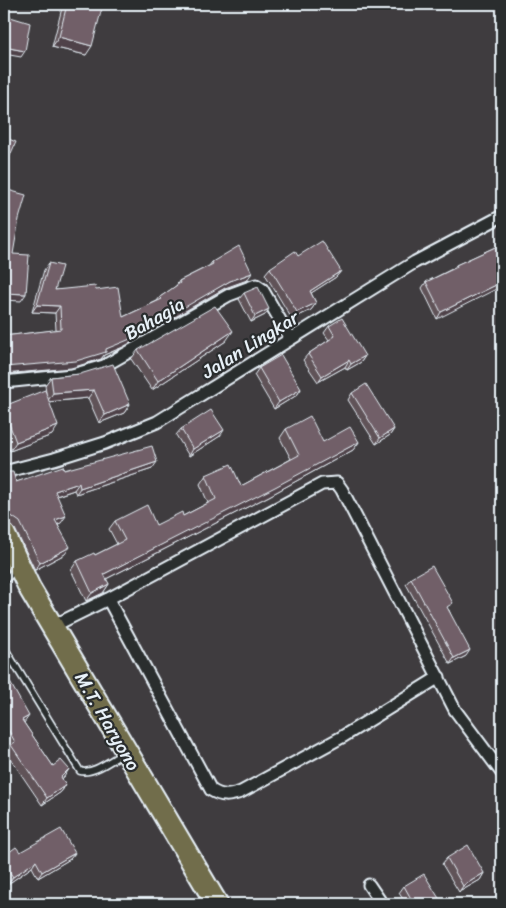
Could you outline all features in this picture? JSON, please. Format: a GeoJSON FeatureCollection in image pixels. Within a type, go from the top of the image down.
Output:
{"type":"FeatureCollection","features":[{"type":"Feature","properties":{"kind":"highway","name":"M.T. Haryono"},"geometry":{"type":"LineString","coordinates":[[4,534],[11,574],[53,626],[217,904]]}},
{"type":"Feature","properties":{"kind":"street","name":"Jalan Lingkar"},"geometry":{"type":"LineString","coordinates":[[4,472],[96,446],[156,422],[415,262],[502,216]]}},
{"type":"Feature","properties":{"kind":"street","name":"Bahagia"},"geometry":{"type":"LineString","coordinates":[[4,382],[72,375],[104,366],[229,295],[256,285],[262,289],[291,339]]}},
{"type":"Feature","properties":{"kind":"street"},"geometry":{"type":"LineString","coordinates":[[53,626],[108,599],[322,484],[336,483],[342,490],[455,710],[502,773]]}},
{"type":"Feature","properties":{"kind":"street"},"geometry":{"type":"LineString","coordinates":[[108,599],[211,790],[219,795],[229,796],[241,792],[342,737],[439,677]]}},
{"type":"Feature","properties":{"kind":"street"},"geometry":{"type":"LineString","coordinates":[[370,885],[382,904]]}},
{"type":"Feature","properties":{"kind":"lane"},"geometry":{"type":"LineString","coordinates":[[4,647],[80,771],[85,773],[95,769],[126,752]]}},
{"type":"Feature","properties":{"kind":"building"},"geometry":{"type":"Polygon","coordinates":[[[67,4],[103,4],[92,46],[59,37],[67,4]]]}},
{"type":"Feature","properties":{"kind":"building"},"geometry":{"type":"Polygon","coordinates":[[[7,16],[30,23],[25,51],[4,47],[4,28],[7,16]]]}},
{"type":"Feature","properties":{"kind":"building"},"geometry":{"type":"Polygon","coordinates":[[[4,137],[16,142],[8,160],[4,158],[4,137]]]}},
{"type":"Feature","properties":{"kind":"building"},"geometry":{"type":"Polygon","coordinates":[[[4,189],[26,195],[19,219],[13,254],[29,255],[26,294],[4,293],[4,189]]]}},
{"type":"Feature","properties":{"kind":"building"},"geometry":{"type":"Polygon","coordinates":[[[322,241],[341,271],[310,291],[316,303],[297,312],[270,268],[295,251],[298,256],[322,241]]]}},
{"type":"Feature","properties":{"kind":"building"},"geometry":{"type":"Polygon","coordinates":[[[502,244],[502,282],[441,312],[426,282],[457,267],[456,265],[502,244]]]}},
{"type":"Feature","properties":{"kind":"building"},"geometry":{"type":"Polygon","coordinates":[[[239,246],[252,273],[230,281],[128,340],[106,349],[106,352],[76,361],[4,367],[4,336],[61,329],[60,306],[37,305],[49,263],[62,266],[55,290],[95,286],[96,290],[118,287],[123,317],[162,299],[160,297],[180,283],[179,281],[213,264],[212,262],[239,246]]]}},
{"type":"Feature","properties":{"kind":"building"},"geometry":{"type":"Polygon","coordinates":[[[258,287],[269,309],[255,316],[244,293],[258,287]]]}},
{"type":"Feature","properties":{"kind":"building"},"geometry":{"type":"Polygon","coordinates":[[[215,306],[233,331],[158,381],[138,350],[215,306]]]}},
{"type":"Feature","properties":{"kind":"building"},"geometry":{"type":"Polygon","coordinates":[[[342,318],[365,356],[351,364],[349,360],[322,376],[308,354],[335,336],[329,326],[342,318]]]}},
{"type":"Feature","properties":{"kind":"building"},"geometry":{"type":"Polygon","coordinates":[[[281,355],[301,389],[279,402],[259,368],[281,355]]]}},
{"type":"Feature","properties":{"kind":"building"},"geometry":{"type":"Polygon","coordinates":[[[113,364],[130,404],[105,415],[94,390],[53,393],[51,377],[80,374],[113,364]]]}},
{"type":"Feature","properties":{"kind":"building"},"geometry":{"type":"Polygon","coordinates":[[[366,384],[394,429],[380,438],[352,393],[366,384]]]}},
{"type":"Feature","properties":{"kind":"building"},"geometry":{"type":"Polygon","coordinates":[[[45,390],[58,426],[16,442],[4,406],[45,390]]]}},
{"type":"Feature","properties":{"kind":"building"},"geometry":{"type":"Polygon","coordinates":[[[211,410],[224,430],[193,449],[181,429],[211,410]]]}},
{"type":"Feature","properties":{"kind":"building"},"geometry":{"type":"Polygon","coordinates":[[[310,416],[323,442],[350,427],[359,442],[104,574],[109,584],[92,593],[77,561],[94,553],[95,555],[125,540],[115,521],[147,505],[156,525],[182,512],[183,516],[216,499],[206,475],[231,464],[241,486],[299,455],[286,429],[310,416]]]}},
{"type":"Feature","properties":{"kind":"building"},"geometry":{"type":"Polygon","coordinates":[[[4,440],[8,455],[4,460],[4,440]]]}},
{"type":"Feature","properties":{"kind":"building"},"geometry":{"type":"Polygon","coordinates":[[[152,446],[157,462],[80,488],[79,483],[55,491],[66,516],[55,520],[70,547],[40,563],[20,522],[10,515],[4,499],[4,469],[6,472],[13,472],[16,482],[63,466],[64,470],[152,446]]]}},
{"type":"Feature","properties":{"kind":"building"},"geometry":{"type":"Polygon","coordinates":[[[432,566],[453,603],[447,607],[470,650],[454,658],[411,578],[432,566]]]}},
{"type":"Feature","properties":{"kind":"building"},"geometry":{"type":"Polygon","coordinates":[[[4,665],[10,675],[7,677],[29,716],[22,720],[53,766],[61,760],[69,769],[61,777],[66,785],[47,798],[11,745],[15,742],[4,722],[4,665]]]}},
{"type":"Feature","properties":{"kind":"building"},"geometry":{"type":"Polygon","coordinates":[[[61,829],[75,853],[42,872],[36,861],[13,877],[4,864],[4,856],[16,847],[20,852],[61,829]]]}},
{"type":"Feature","properties":{"kind":"building"},"geometry":{"type":"Polygon","coordinates":[[[468,845],[484,873],[463,886],[447,858],[468,845]]]}},
{"type":"Feature","properties":{"kind":"building"},"geometry":{"type":"Polygon","coordinates":[[[424,874],[440,900],[434,904],[414,904],[404,886],[424,874]]]}}]}
